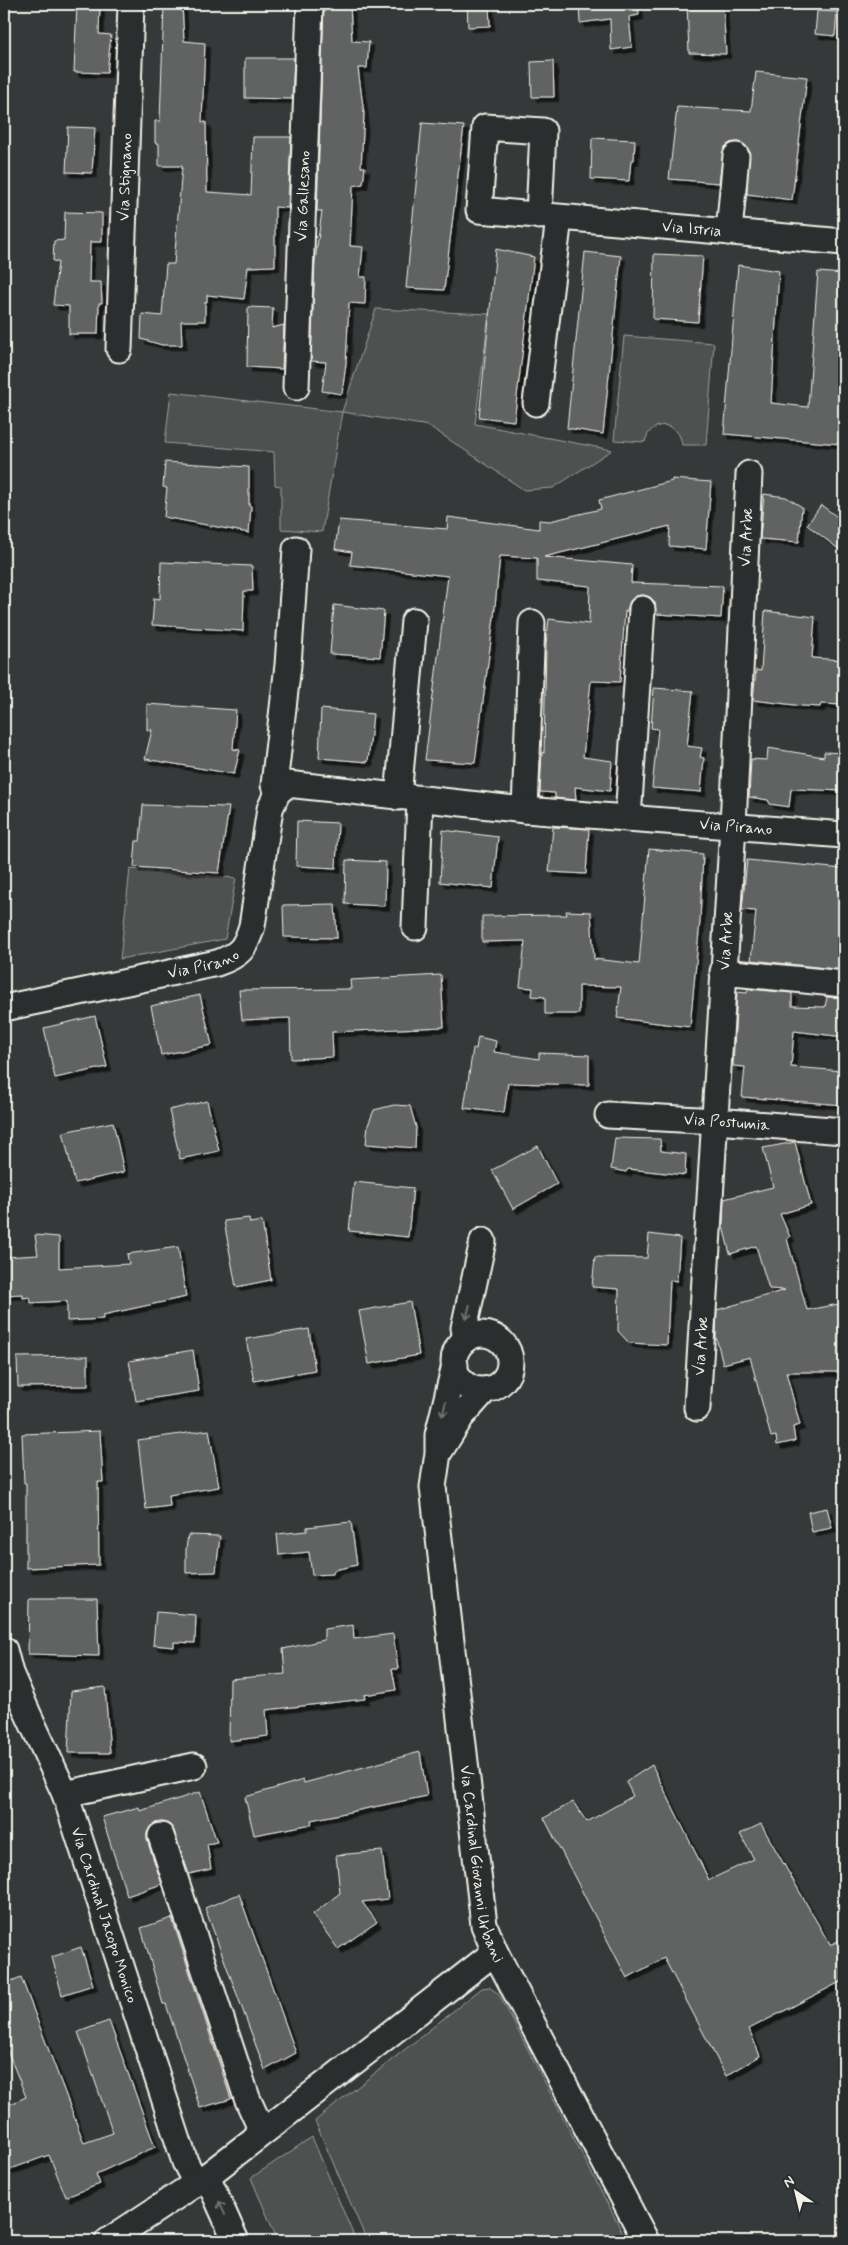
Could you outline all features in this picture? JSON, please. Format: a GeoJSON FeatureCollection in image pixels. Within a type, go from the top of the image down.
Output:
{"type":"FeatureCollection","features":[{"type":"Feature","properties":{"kind":"street","name":"Via Stignano"},"geometry":{"type":"LineString","coordinates":[[119,349],[132,4]]}},
{"type":"Feature","properties":{"kind":"street","name":"Via Gallesano"},"geometry":{"type":"LineString","coordinates":[[296,387],[310,4]]}},
{"type":"Feature","properties":{"kind":"street"},"geometry":{"type":"LineString","coordinates":[[729,232],[736,156]]}},
{"type":"Feature","properties":{"kind":"street","name":"Via Istria"},"geometry":{"type":"LineString","coordinates":[[536,403],[549,217],[844,242]]}},
{"type":"Feature","properties":{"kind":"street","name":"Via Arbe"},"geometry":{"type":"LineString","coordinates":[[696,1408],[716,1121],[723,972],[733,826],[749,474]]}},
{"type":"Feature","properties":{"kind":"street","name":"Via Pirano"},"geometry":{"type":"LineString","coordinates":[[277,793],[274,785],[288,664],[296,549]]}},
{"type":"Feature","properties":{"kind":"street"},"geometry":{"type":"LineString","coordinates":[[628,818],[642,609]]}},
{"type":"Feature","properties":{"kind":"street"},"geometry":{"type":"LineString","coordinates":[[414,621],[409,798],[416,928]]}},
{"type":"Feature","properties":{"kind":"street"},"geometry":{"type":"LineString","coordinates":[[525,810],[532,623]]}},
{"type":"Feature","properties":{"kind":"street","name":"Via Pirano"},"geometry":{"type":"LineString","coordinates":[[4,1008],[217,963],[239,953],[247,942],[252,926],[270,809],[277,793],[287,784],[525,810],[844,835]]}},
{"type":"Feature","properties":{"kind":"street"},"geometry":{"type":"LineString","coordinates":[[723,972],[844,984]]}},
{"type":"Feature","properties":{"kind":"street","name":"Via Postumia"},"geometry":{"type":"LineString","coordinates":[[608,1115],[844,1131]]}},
{"type":"Feature","properties":{"kind":"street"},"geometry":{"type":"LineString","coordinates":[[466,1339],[464,1328],[483,1241]]}},
{"type":"Feature","properties":{"kind":"street"},"geometry":{"type":"LineString","coordinates":[[475,1335],[490,1335],[505,1346],[510,1364],[502,1382],[494,1388],[480,1390],[466,1385],[459,1376],[455,1366],[458,1349],[466,1339],[475,1335]]}},
{"type":"Feature","properties":{"kind":"street","name":"Via Cardinal Giovanni Urbani"},"geometry":{"type":"LineString","coordinates":[[455,1366],[438,1434],[438,1453],[433,1487],[484,1925],[495,1952],[646,2241]]}},
{"type":"Feature","properties":{"kind":"street"},"geometry":{"type":"LineString","coordinates":[[438,1453],[449,1439],[461,1417],[485,1390]]}},
{"type":"Feature","properties":{"kind":"street","name":"Via Cardinal Jacopo Monico"},"geometry":{"type":"LineString","coordinates":[[4,1650],[10,1673],[65,1794],[185,2162],[201,2179],[236,2241]]}},
{"type":"Feature","properties":{"kind":"street"},"geometry":{"type":"LineString","coordinates":[[65,1794],[194,1766]]}},
{"type":"Feature","properties":{"kind":"street"},"geometry":{"type":"LineString","coordinates":[[161,1836],[247,2098],[262,2131]]}},
{"type":"Feature","properties":{"kind":"street"},"geometry":{"type":"LineString","coordinates":[[108,2241],[201,2179],[495,1952]]}},
{"type":"Feature","properties":{"kind":"shaded area"},"geometry":{"type":"Polygon","coordinates":[[[376,309],[489,314],[475,424],[612,450],[553,488],[524,490],[429,426],[342,412],[376,309]]]}},
{"type":"Feature","properties":{"kind":"shaded area"},"geometry":{"type":"Polygon","coordinates":[[[624,336],[714,343],[706,445],[682,445],[676,431],[671,427],[665,426],[658,426],[653,429],[648,434],[645,442],[614,440],[624,336]]]}},
{"type":"Feature","properties":{"kind":"shaded area"},"geometry":{"type":"Polygon","coordinates":[[[171,392],[342,412],[322,532],[281,529],[281,486],[275,485],[274,452],[165,443],[171,392]]]}},
{"type":"Feature","properties":{"kind":"shaded area"},"geometry":{"type":"Polygon","coordinates":[[[130,869],[236,878],[225,939],[120,959],[130,869]]]}},
{"type":"Feature","properties":{"kind":"shaded area"},"geometry":{"type":"Polygon","coordinates":[[[489,1987],[499,1994],[627,2241],[367,2241],[315,2121],[482,1988],[489,1987]]]}},
{"type":"Feature","properties":{"kind":"shaded area"},"geometry":{"type":"Polygon","coordinates":[[[312,2137],[356,2241],[278,2241],[251,2178],[312,2137]]]}},
{"type":"Feature","properties":{"kind":"building"},"geometry":{"type":"Polygon","coordinates":[[[77,4],[100,4],[99,34],[111,35],[107,73],[74,72],[77,4]]]}},
{"type":"Feature","properties":{"kind":"building"},"geometry":{"type":"Polygon","coordinates":[[[164,4],[182,4],[184,41],[205,43],[202,122],[206,122],[207,192],[251,195],[253,137],[291,137],[288,208],[275,207],[275,266],[248,267],[244,299],[207,295],[205,321],[181,321],[182,345],[162,345],[141,339],[142,314],[162,316],[166,264],[174,264],[182,166],[159,166],[159,144],[155,143],[155,121],[160,121],[164,4]]]}},
{"type":"Feature","properties":{"kind":"building"},"geometry":{"type":"Polygon","coordinates":[[[324,4],[350,4],[352,41],[369,42],[367,68],[358,68],[364,114],[361,167],[365,167],[363,184],[353,186],[350,246],[363,247],[360,277],[366,277],[365,304],[349,303],[346,363],[342,394],[322,391],[326,362],[311,361],[315,261],[322,211],[317,211],[324,4]]]}},
{"type":"Feature","properties":{"kind":"building"},"geometry":{"type":"Polygon","coordinates":[[[467,4],[489,4],[490,26],[468,27],[467,4]]]}},
{"type":"Feature","properties":{"kind":"building"},"geometry":{"type":"Polygon","coordinates":[[[579,4],[638,4],[639,15],[629,17],[632,47],[611,50],[610,19],[580,23],[579,4]]]}},
{"type":"Feature","properties":{"kind":"building"},"geometry":{"type":"Polygon","coordinates":[[[687,4],[723,4],[726,54],[689,53],[687,4]]]}},
{"type":"Feature","properties":{"kind":"building"},"geometry":{"type":"Polygon","coordinates":[[[817,11],[837,12],[835,36],[815,34],[817,11]]]}},
{"type":"Feature","properties":{"kind":"building"},"geometry":{"type":"Polygon","coordinates":[[[245,58],[294,58],[292,99],[245,98],[245,58]]]}},
{"type":"Feature","properties":{"kind":"building"},"geometry":{"type":"Polygon","coordinates":[[[553,61],[554,97],[532,97],[531,62],[553,61]]]}},
{"type":"Feature","properties":{"kind":"building"},"geometry":{"type":"Polygon","coordinates":[[[756,72],[807,77],[792,200],[747,194],[749,150],[745,145],[738,142],[730,143],[724,148],[719,183],[669,179],[677,107],[751,111],[756,72]]]}},
{"type":"Feature","properties":{"kind":"building"},"geometry":{"type":"Polygon","coordinates":[[[422,123],[464,126],[444,290],[406,288],[422,123]]]}},
{"type":"Feature","properties":{"kind":"building"},"geometry":{"type":"Polygon","coordinates":[[[68,127],[95,128],[92,173],[66,172],[68,127]]]}},
{"type":"Feature","properties":{"kind":"building"},"geometry":{"type":"Polygon","coordinates":[[[592,138],[635,140],[634,160],[631,160],[629,181],[591,179],[592,138]]]}},
{"type":"Feature","properties":{"kind":"building"},"geometry":{"type":"Polygon","coordinates":[[[65,212],[102,213],[102,242],[90,242],[89,282],[101,282],[102,303],[99,303],[98,334],[69,334],[69,306],[53,305],[58,262],[53,261],[54,241],[64,240],[65,212]]]}},
{"type":"Feature","properties":{"kind":"building"},"geometry":{"type":"Polygon","coordinates":[[[496,249],[534,257],[514,421],[479,417],[496,249]]]}},
{"type":"Feature","properties":{"kind":"building"},"geometry":{"type":"Polygon","coordinates":[[[585,252],[621,256],[603,434],[567,428],[585,252]]]}},
{"type":"Feature","properties":{"kind":"building"},"geometry":{"type":"Polygon","coordinates":[[[654,254],[703,256],[698,322],[653,319],[654,254]]]}},
{"type":"Feature","properties":{"kind":"building"},"geometry":{"type":"Polygon","coordinates":[[[738,265],[779,271],[771,403],[808,407],[818,272],[844,274],[844,386],[840,444],[724,434],[738,265]]]}},
{"type":"Feature","properties":{"kind":"building"},"geometry":{"type":"Polygon","coordinates":[[[248,307],[273,308],[272,328],[284,325],[282,369],[247,367],[248,307]]]}},
{"type":"Feature","properties":{"kind":"building"},"geometry":{"type":"Polygon","coordinates":[[[165,462],[249,467],[249,506],[251,506],[249,533],[164,517],[167,488],[163,487],[165,462]]]}},
{"type":"Feature","properties":{"kind":"building"},"geometry":{"type":"Polygon","coordinates":[[[672,479],[711,482],[706,549],[669,546],[670,526],[544,557],[632,565],[631,583],[723,586],[721,618],[656,614],[655,602],[650,597],[643,595],[636,596],[630,601],[627,611],[625,611],[620,682],[591,681],[583,757],[612,761],[610,791],[575,787],[576,800],[555,798],[555,793],[540,792],[542,752],[544,753],[546,644],[549,619],[589,624],[590,586],[537,581],[537,558],[500,556],[475,763],[425,760],[448,576],[350,565],[352,552],[335,549],[339,520],[447,529],[448,517],[539,529],[539,520],[550,521],[601,509],[599,500],[672,481],[672,479]]]}},
{"type":"Feature","properties":{"kind":"building"},"geometry":{"type":"Polygon","coordinates":[[[764,494],[786,497],[802,507],[799,542],[760,539],[764,494]]]}},
{"type":"Feature","properties":{"kind":"building"},"geometry":{"type":"Polygon","coordinates":[[[821,505],[844,522],[844,553],[807,525],[821,505]]]}},
{"type":"Feature","properties":{"kind":"building"},"geometry":{"type":"Polygon","coordinates":[[[161,562],[252,566],[253,591],[244,591],[243,631],[152,625],[154,598],[160,599],[161,562]]]}},
{"type":"Feature","properties":{"kind":"building"},"geometry":{"type":"Polygon","coordinates":[[[334,605],[384,611],[380,657],[330,654],[334,605]]]}},
{"type":"Feature","properties":{"kind":"building"},"geometry":{"type":"Polygon","coordinates":[[[765,611],[815,617],[812,658],[844,660],[844,705],[821,704],[820,707],[753,700],[756,670],[761,671],[765,611]]]}},
{"type":"Feature","properties":{"kind":"building"},"geometry":{"type":"Polygon","coordinates":[[[654,688],[693,691],[687,746],[702,748],[700,757],[704,758],[701,792],[652,788],[658,729],[651,728],[654,688]]]}},
{"type":"Feature","properties":{"kind":"building"},"geometry":{"type":"Polygon","coordinates":[[[147,704],[236,710],[233,749],[240,750],[234,774],[145,759],[152,730],[147,730],[147,704]]]}},
{"type":"Feature","properties":{"kind":"building"},"geometry":{"type":"Polygon","coordinates":[[[321,709],[373,714],[368,762],[319,758],[321,709]]]}},
{"type":"Feature","properties":{"kind":"building"},"geometry":{"type":"Polygon","coordinates":[[[768,748],[824,757],[824,752],[844,753],[844,791],[791,789],[789,807],[770,804],[768,800],[749,797],[751,759],[767,760],[768,748]]]}},
{"type":"Feature","properties":{"kind":"building"},"geometry":{"type":"Polygon","coordinates":[[[143,805],[229,807],[219,873],[134,867],[136,841],[140,841],[143,805]]]}},
{"type":"Feature","properties":{"kind":"building"},"geometry":{"type":"Polygon","coordinates":[[[297,821],[338,823],[336,868],[296,866],[297,821]]]}},
{"type":"Feature","properties":{"kind":"building"},"geometry":{"type":"Polygon","coordinates":[[[553,827],[589,829],[586,874],[549,872],[553,827]]]}},
{"type":"Feature","properties":{"kind":"building"},"geometry":{"type":"Polygon","coordinates":[[[443,830],[498,837],[493,888],[440,882],[443,830]]]}},
{"type":"Feature","properties":{"kind":"building"},"geometry":{"type":"Polygon","coordinates":[[[649,849],[703,854],[700,921],[690,1027],[617,1018],[621,987],[579,986],[579,1014],[545,1014],[545,997],[532,996],[533,988],[520,987],[525,941],[482,942],[482,916],[567,915],[566,911],[591,912],[594,959],[639,964],[649,849]]]}},
{"type":"Feature","properties":{"kind":"building"},"geometry":{"type":"Polygon","coordinates":[[[346,860],[386,862],[385,906],[345,904],[346,860]]]}},
{"type":"Feature","properties":{"kind":"building"},"geometry":{"type":"Polygon","coordinates":[[[747,860],[844,869],[844,970],[751,960],[756,911],[742,910],[747,860]]]}},
{"type":"Feature","properties":{"kind":"building"},"geometry":{"type":"Polygon","coordinates":[[[335,904],[337,938],[284,937],[283,905],[335,904]]]}},
{"type":"Feature","properties":{"kind":"building"},"geometry":{"type":"Polygon","coordinates":[[[441,975],[444,1027],[332,1032],[333,1057],[291,1059],[290,1018],[242,1020],[239,990],[351,989],[350,980],[441,975]]]}},
{"type":"Feature","properties":{"kind":"building"},"geometry":{"type":"Polygon","coordinates":[[[748,989],[792,993],[792,1006],[825,1007],[827,997],[844,998],[844,1037],[794,1031],[791,1067],[844,1071],[844,1105],[742,1097],[745,1067],[733,1066],[737,992],[747,993],[748,989]]]}},
{"type":"Feature","properties":{"kind":"building"},"geometry":{"type":"Polygon","coordinates":[[[200,995],[212,1045],[161,1055],[151,1006],[200,995]]]}},
{"type":"Feature","properties":{"kind":"building"},"geometry":{"type":"Polygon","coordinates":[[[95,1016],[107,1067],[55,1078],[44,1028],[95,1016]]]}},
{"type":"Feature","properties":{"kind":"building"},"geometry":{"type":"Polygon","coordinates":[[[478,1037],[496,1041],[494,1052],[539,1059],[539,1053],[589,1055],[589,1085],[508,1083],[504,1113],[464,1108],[473,1048],[476,1049],[478,1037]]]}},
{"type":"Feature","properties":{"kind":"building"},"geometry":{"type":"Polygon","coordinates":[[[207,1101],[219,1151],[180,1159],[169,1110],[207,1101]]]}},
{"type":"Feature","properties":{"kind":"building"},"geometry":{"type":"Polygon","coordinates":[[[394,1105],[410,1106],[416,1127],[415,1148],[366,1144],[368,1125],[374,1110],[394,1105]]]}},
{"type":"Feature","properties":{"kind":"building"},"geometry":{"type":"Polygon","coordinates":[[[113,1122],[124,1172],[75,1183],[63,1132],[113,1122]]]}},
{"type":"Feature","properties":{"kind":"building"},"geometry":{"type":"Polygon","coordinates":[[[615,1138],[660,1139],[661,1151],[686,1154],[685,1175],[628,1169],[626,1172],[611,1169],[615,1138]]]}},
{"type":"Feature","properties":{"kind":"building"},"geometry":{"type":"Polygon","coordinates":[[[795,1142],[811,1205],[780,1214],[790,1237],[787,1239],[807,1310],[844,1303],[844,1372],[786,1372],[800,1425],[793,1427],[795,1441],[777,1445],[776,1436],[771,1437],[750,1357],[723,1364],[716,1337],[717,1310],[785,1290],[769,1289],[756,1246],[730,1254],[723,1226],[724,1199],[773,1187],[763,1148],[795,1142]]]}},
{"type":"Feature","properties":{"kind":"building"},"geometry":{"type":"Polygon","coordinates":[[[538,1146],[557,1184],[513,1209],[492,1170],[538,1146]]]}},
{"type":"Feature","properties":{"kind":"building"},"geometry":{"type":"Polygon","coordinates":[[[354,1182],[413,1188],[408,1237],[349,1231],[354,1182]]]}},
{"type":"Feature","properties":{"kind":"building"},"geometry":{"type":"Polygon","coordinates":[[[249,1218],[250,1223],[262,1221],[271,1280],[236,1287],[224,1221],[249,1218]]]}},
{"type":"Feature","properties":{"kind":"building"},"geometry":{"type":"Polygon","coordinates":[[[649,1234],[680,1238],[677,1281],[670,1280],[667,1345],[629,1343],[618,1331],[619,1289],[592,1287],[595,1257],[647,1258],[649,1234]]]}},
{"type":"Feature","properties":{"kind":"building"},"geometry":{"type":"Polygon","coordinates":[[[35,1235],[59,1237],[59,1268],[129,1264],[127,1254],[178,1247],[186,1297],[103,1315],[103,1319],[67,1321],[67,1301],[31,1303],[30,1297],[23,1298],[23,1294],[4,1295],[4,1257],[38,1255],[35,1235]]]}},
{"type":"Feature","properties":{"kind":"building"},"geometry":{"type":"Polygon","coordinates":[[[410,1302],[419,1355],[369,1364],[359,1311],[410,1302]]]}},
{"type":"Feature","properties":{"kind":"building"},"geometry":{"type":"Polygon","coordinates":[[[309,1329],[315,1370],[254,1381],[246,1339],[309,1329]]]}},
{"type":"Feature","properties":{"kind":"building"},"geometry":{"type":"Polygon","coordinates":[[[193,1350],[199,1391],[136,1401],[129,1361],[193,1350]]]}},
{"type":"Feature","properties":{"kind":"building"},"geometry":{"type":"Polygon","coordinates":[[[88,1356],[88,1386],[18,1387],[17,1357],[88,1356]]]}},
{"type":"Feature","properties":{"kind":"building"},"geometry":{"type":"Polygon","coordinates":[[[209,1430],[219,1487],[169,1495],[170,1506],[146,1509],[138,1440],[209,1430]]]}},
{"type":"Feature","properties":{"kind":"building"},"geometry":{"type":"Polygon","coordinates":[[[100,1431],[103,1482],[98,1482],[99,1565],[26,1568],[26,1483],[24,1483],[22,1434],[100,1431]]]}},
{"type":"Feature","properties":{"kind":"building"},"geometry":{"type":"Polygon","coordinates":[[[827,1508],[832,1528],[812,1532],[808,1512],[827,1508]]]}},
{"type":"Feature","properties":{"kind":"building"},"geometry":{"type":"Polygon","coordinates":[[[351,1522],[357,1565],[334,1570],[333,1574],[312,1575],[309,1552],[279,1555],[277,1534],[307,1531],[307,1527],[351,1522]]]}},
{"type":"Feature","properties":{"kind":"building"},"geometry":{"type":"Polygon","coordinates":[[[188,1535],[220,1536],[216,1572],[186,1573],[188,1535]]]}},
{"type":"Feature","properties":{"kind":"building"},"geometry":{"type":"Polygon","coordinates":[[[29,1599],[97,1599],[99,1656],[28,1654],[29,1599]]]}},
{"type":"Feature","properties":{"kind":"building"},"geometry":{"type":"Polygon","coordinates":[[[156,1612],[196,1615],[195,1643],[174,1642],[174,1647],[153,1645],[156,1612]]]}},
{"type":"Feature","properties":{"kind":"building"},"geometry":{"type":"Polygon","coordinates":[[[353,1625],[354,1639],[393,1634],[398,1669],[392,1669],[396,1690],[364,1695],[365,1699],[266,1710],[268,1736],[229,1741],[230,1679],[285,1674],[283,1649],[324,1640],[324,1629],[353,1625]]]}},
{"type":"Feature","properties":{"kind":"building"},"geometry":{"type":"Polygon","coordinates":[[[105,1687],[110,1753],[68,1753],[71,1691],[105,1687]]]}},
{"type":"Feature","properties":{"kind":"building"},"geometry":{"type":"Polygon","coordinates":[[[420,1752],[427,1796],[311,1820],[312,1824],[254,1835],[245,1797],[303,1780],[304,1783],[420,1752]]]}},
{"type":"Feature","properties":{"kind":"building"},"geometry":{"type":"Polygon","coordinates":[[[652,1765],[709,1880],[754,1859],[740,1834],[761,1824],[830,1945],[844,1938],[844,1980],[749,2029],[760,2056],[726,2076],[664,1958],[627,1978],[544,1818],[573,1802],[587,1822],[633,1796],[626,1782],[652,1765]]]}},
{"type":"Feature","properties":{"kind":"building"},"geometry":{"type":"Polygon","coordinates":[[[200,1792],[217,1842],[207,1844],[211,1869],[189,1874],[174,1831],[170,1825],[164,1822],[156,1823],[150,1827],[147,1833],[147,1840],[162,1884],[127,1896],[102,1817],[139,1807],[140,1811],[200,1792]]]}},
{"type":"Feature","properties":{"kind":"building"},"geometry":{"type":"Polygon","coordinates":[[[382,1851],[388,1899],[362,1902],[377,1922],[338,1949],[313,1914],[340,1893],[336,1855],[382,1851]]]}},
{"type":"Feature","properties":{"kind":"building"},"geometry":{"type":"Polygon","coordinates":[[[239,1894],[296,2053],[265,2070],[205,1908],[239,1894]]]}},
{"type":"Feature","properties":{"kind":"building"},"geometry":{"type":"Polygon","coordinates":[[[172,1918],[231,2099],[200,2108],[166,2004],[163,2004],[141,1928],[172,1918]]]}},
{"type":"Feature","properties":{"kind":"building"},"geometry":{"type":"Polygon","coordinates":[[[81,1947],[93,1985],[62,1995],[52,1957],[81,1947]]]}},
{"type":"Feature","properties":{"kind":"building"},"geometry":{"type":"Polygon","coordinates":[[[21,1977],[84,2143],[113,2133],[78,2032],[109,2021],[155,2147],[96,2174],[100,2184],[66,2197],[49,2155],[8,2170],[4,2160],[4,2107],[26,2097],[4,2042],[4,1984],[21,1977]]]}}]}
